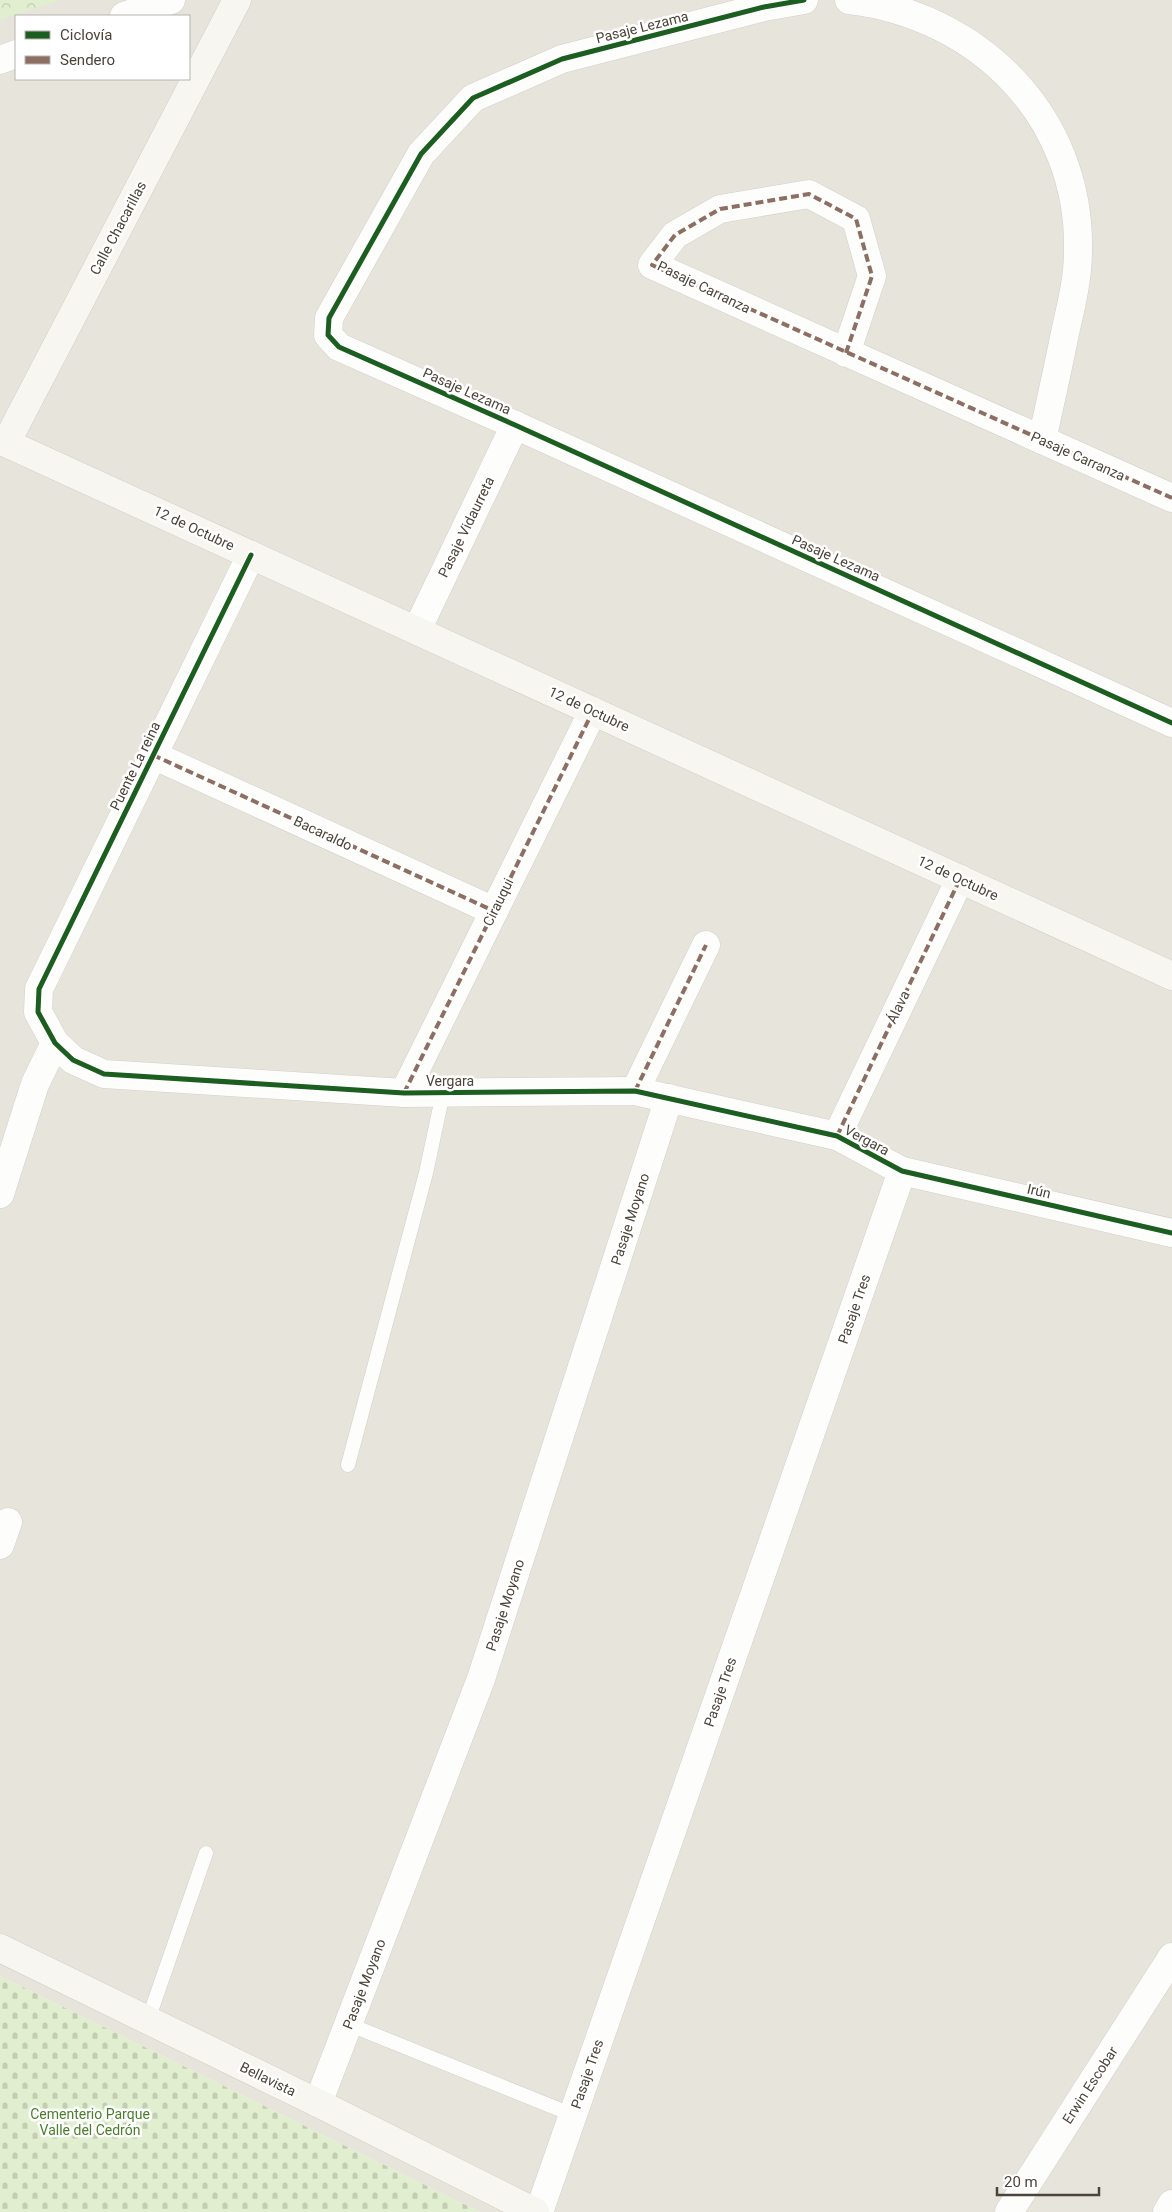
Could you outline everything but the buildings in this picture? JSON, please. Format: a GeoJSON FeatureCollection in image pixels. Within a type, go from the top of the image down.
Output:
{"type":"FeatureCollection","features":[{"type":"Feature","properties":{"kind":"street"},"geometry":{"type":"LineString","coordinates":[[127,15],[171,0]]}},
{"type":"Feature","properties":{"kind":"street","name":"Calle Chacarillas"},"geometry":{"type":"LineString","coordinates":[[3,450],[237,0]]}},
{"type":"Feature","properties":{"kind":"street","name":"Pasaje Lezama"},"geometry":{"type":"LineString","coordinates":[[804,0],[764,4],[562,59],[473,98],[421,154],[329,318],[328,335],[339,347],[1172,723]]}},
{"type":"Feature","properties":{"kind":"street"},"geometry":{"type":"LineString","coordinates":[[849,0],[874,3],[910,12],[944,27],[976,46],[1004,70],[1026,96],[1045,123],[1060,153],[1070,184],[1075,209],[1078,250],[1076,284],[1042,440]]}},
{"type":"Feature","properties":{"kind":"street"},"geometry":{"type":"LineString","coordinates":[[0,60],[15,54]]}},
{"type":"Feature","properties":{"kind":"street","name":"Pasaje Carranza"},"geometry":{"type":"LineString","coordinates":[[846,353],[872,276],[856,219],[809,194],[720,209],[675,235],[652,265],[846,353],[1172,498]]}},
{"type":"Feature","properties":{"kind":"street","name":"Pasaje Vidaurreta"},"geometry":{"type":"LineString","coordinates":[[417,630],[515,425]]}},
{"type":"Feature","properties":{"kind":"street","name":"12 de Octubre"},"geometry":{"type":"LineString","coordinates":[[3,450],[252,555],[1172,976]]}},
{"type":"Feature","properties":{"kind":"street","name":"Puente La reina"},"geometry":{"type":"LineString","coordinates":[[39,988],[252,555]]}},
{"type":"Feature","properties":{"kind":"street","name":"Cirauqui"},"geometry":{"type":"LineString","coordinates":[[404,1092],[593,710]]}},
{"type":"Feature","properties":{"kind":"street","name":"Bacaraldo"},"geometry":{"type":"LineString","coordinates":[[153,755],[494,911]]}},
{"type":"Feature","properties":{"kind":"street","name":"Álava"},"geometry":{"type":"LineString","coordinates":[[837,1136],[960,879]]}},
{"type":"Feature","properties":{"kind":"street"},"geometry":{"type":"LineString","coordinates":[[636,1090],[706,945]]}},
{"type":"Feature","properties":{"kind":"street","name":"Vergara"},"geometry":{"type":"LineString","coordinates":[[39,988],[38,1012],[55,1043],[73,1060],[104,1074],[404,1092],[636,1090],[837,1136],[902,1171]]}},
{"type":"Feature","properties":{"kind":"street"},"geometry":{"type":"LineString","coordinates":[[0,1194],[35,1084],[55,1043]]}},
{"type":"Feature","properties":{"kind":"street","name":"Pasaje Moyano"},"geometry":{"type":"LineString","coordinates":[[318,2103],[481,1679],[669,1098]]}},
{"type":"Feature","properties":{"kind":"street","name":"Irún"},"geometry":{"type":"LineString","coordinates":[[902,1171],[1172,1233]]}},
{"type":"Feature","properties":{"kind":"street","name":"Pasaje Tres"},"geometry":{"type":"LineString","coordinates":[[539,2212],[902,1171]]}},
{"type":"Feature","properties":{"kind":"street","name":"Bellavista"},"geometry":{"type":"LineString","coordinates":[[0,1948],[318,2103],[535,2212]]}},
{"type":"Feature","properties":{"kind":"street","name":"Erwin Escobar"},"geometry":{"type":"LineString","coordinates":[[1009,2212],[1172,1957]]}},
{"type":"Feature","properties":{"kind":"street"},"geometry":{"type":"LineString","coordinates":[[1167,2212],[1172,2204]]}},
{"type":"Feature","properties":{"kind":"lane"},"geometry":{"type":"LineString","coordinates":[[348,1465],[426,1173],[443,1092]]}},
{"type":"Feature","properties":{"kind":"lane"},"geometry":{"type":"LineString","coordinates":[[148,2020],[206,1853]]}},
{"type":"Feature","properties":{"kind":"lane"},"geometry":{"type":"LineString","coordinates":[[348,2024],[573,2115]]}},
{"type":"Feature","properties":{"kind":"shaded area"},"geometry":{"type":"Polygon","coordinates":[[[0,0],[1172,0],[1172,2212],[480,2212],[0,1976],[0,0]]]}},
{"type":"Feature","properties":{"kind":"green space"},"geometry":{"type":"Polygon","coordinates":[[[0,0],[61,0],[15,15],[0,20],[0,0]]]}},
{"type":"Feature","properties":{"kind":"green space","name":"Cementerio Parque Valle del Cedrón"},"geometry":{"type":"Polygon","coordinates":[[[0,1976],[480,2212],[0,2212],[0,1976]]]}},
{"type":"Feature","properties":{"kind":"marked path"},"geometry":{"type":"LineString","coordinates":[[846,353],[872,276],[856,219],[809,194],[720,209],[675,235],[652,265],[1172,498]]}},
{"type":"Feature","properties":{"kind":"marked path"},"geometry":{"type":"LineString","coordinates":[[404,1093],[593,711]]}},
{"type":"Feature","properties":{"kind":"marked path"},"geometry":{"type":"LineString","coordinates":[[153,755],[494,911]]}},
{"type":"Feature","properties":{"kind":"marked path"},"geometry":{"type":"LineString","coordinates":[[837,1136],[960,879]]}},
{"type":"Feature","properties":{"kind":"marked path"},"geometry":{"type":"LineString","coordinates":[[635,1091],[706,945]]}},
{"type":"Feature","properties":{"kind":"cycle path"},"geometry":{"type":"LineString","coordinates":[[804,0],[764,7],[562,59],[473,98],[421,154],[329,318],[328,335],[339,347],[1172,723]]}},
{"type":"Feature","properties":{"kind":"cycle path"},"geometry":{"type":"LineString","coordinates":[[251,555],[39,989],[38,1012],[55,1043],[73,1060],[104,1074],[404,1093],[635,1091],[837,1136],[902,1171],[1172,1233]]}}]}
